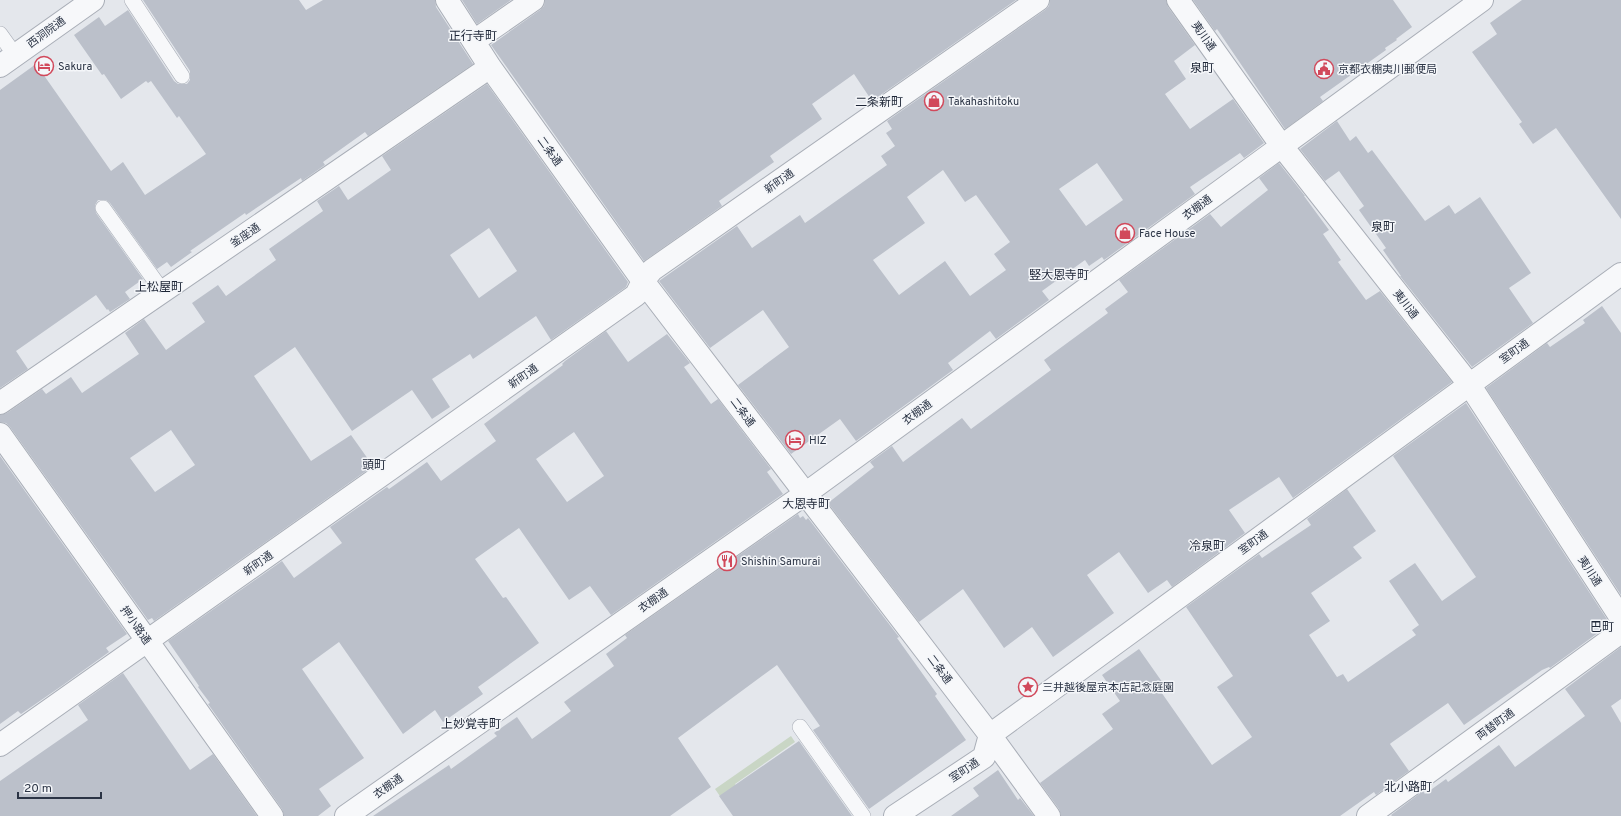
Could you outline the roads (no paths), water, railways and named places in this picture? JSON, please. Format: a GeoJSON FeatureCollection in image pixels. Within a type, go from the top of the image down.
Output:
{"type":"FeatureCollection","features":[{"type":"Feature","properties":{"kind":"street","name":"二条通"},"geometry":{"type":"LineString","coordinates":[[447,0],[490,67],[643,281],[990,735],[1049,816]]}},
{"type":"Feature","properties":{"kind":"street"},"geometry":{"type":"LineString","coordinates":[[474,41],[533,0]]}},
{"type":"Feature","properties":{"kind":"street","name":"新町通"},"geometry":{"type":"LineString","coordinates":[[0,745],[636,295],[643,281],[652,270],[1038,0]]}},
{"type":"Feature","properties":{"kind":"street","name":"夷川通"},"geometry":{"type":"LineString","coordinates":[[1178,0],[1281,145],[1469,384],[1621,618]]}},
{"type":"Feature","properties":{"kind":"street","name":"衣棚通"},"geometry":{"type":"LineString","coordinates":[[346,816],[805,494],[1281,145],[1482,0]]}},
{"type":"Feature","properties":{"kind":"street","name":"西洞院通"},"geometry":{"type":"LineString","coordinates":[[7,60],[79,4]]}},
{"type":"Feature","properties":{"kind":"street","name":"釜座通"},"geometry":{"type":"LineString","coordinates":[[0,403],[490,67]]}},
{"type":"Feature","properties":{"kind":"street","name":"室町通"},"geometry":{"type":"LineString","coordinates":[[895,816],[984,757],[990,735],[1621,274]]}},
{"type":"Feature","properties":{"kind":"street","name":"押小路通"},"geometry":{"type":"LineString","coordinates":[[0,434],[272,816]]}},
{"type":"Feature","properties":{"kind":"street","name":"両替町通"},"geometry":{"type":"LineString","coordinates":[[1368,816],[1621,632]]}},
{"type":"Feature","properties":{"kind":"lane"},"geometry":{"type":"LineString","coordinates":[[132,0],[182,76]]}},
{"type":"Feature","properties":{"kind":"lane"},"geometry":{"type":"LineString","coordinates":[[0,34],[7,60]]}},
{"type":"Feature","properties":{"kind":"lane"},"geometry":{"type":"LineString","coordinates":[[103,208],[163,292]]}},
{"type":"Feature","properties":{"kind":"lane"},"geometry":{"type":"LineString","coordinates":[[800,727],[863,816]]}},
{"type":"Feature","properties":{"kind":"place","name":"Sakura"},"geometry":{"type":"Point","coordinates":[44,66]}},
{"type":"Feature","properties":{"kind":"place","name":"京都衣棚夷川郵便局"},"geometry":{"type":"Point","coordinates":[1324,69]}},
{"type":"Feature","properties":{"kind":"place","name":"Takahashitoku"},"geometry":{"type":"Point","coordinates":[934,101]}},
{"type":"Feature","properties":{"kind":"place","name":"Face House"},"geometry":{"type":"Point","coordinates":[1125,233]}},
{"type":"Feature","properties":{"kind":"place","name":"HIZ"},"geometry":{"type":"Point","coordinates":[795,440]}},
{"type":"Feature","properties":{"kind":"place","name":"Shishin Samurai"},"geometry":{"type":"Point","coordinates":[727,561]}},
{"type":"Feature","properties":{"kind":"place","name":"三井越後屋京本店記念庭園"},"geometry":{"type":"Point","coordinates":[1028,687]}},
{"type":"Feature","properties":{"kind":"district","name":"正行寺町"},"geometry":{"type":"Point","coordinates":[473,36]}},
{"type":"Feature","properties":{"kind":"district","name":"泉町"},"geometry":{"type":"Point","coordinates":[1202,68]}},
{"type":"Feature","properties":{"kind":"district","name":"二条新町"},"geometry":{"type":"Point","coordinates":[879,102]}},
{"type":"Feature","properties":{"kind":"district","name":"泉町"},"geometry":{"type":"Point","coordinates":[1383,227]}},
{"type":"Feature","properties":{"kind":"district","name":"竪大恩寺町"},"geometry":{"type":"Point","coordinates":[1059,275]}},
{"type":"Feature","properties":{"kind":"district","name":"上松屋町"},"geometry":{"type":"Point","coordinates":[159,287]}},
{"type":"Feature","properties":{"kind":"district","name":"頭町"},"geometry":{"type":"Point","coordinates":[374,465]}},
{"type":"Feature","properties":{"kind":"district","name":"大恩寺町"},"geometry":{"type":"Point","coordinates":[806,504]}},
{"type":"Feature","properties":{"kind":"district","name":"冷泉町"},"geometry":{"type":"Point","coordinates":[1207,546]}},
{"type":"Feature","properties":{"kind":"district","name":"巴町"},"geometry":{"type":"Point","coordinates":[1602,627]}},
{"type":"Feature","properties":{"kind":"district","name":"上妙覚寺町"},"geometry":{"type":"Point","coordinates":[471,724]}},
{"type":"Feature","properties":{"kind":"district","name":"北小路町"},"geometry":{"type":"Point","coordinates":[1408,787]}}]}
